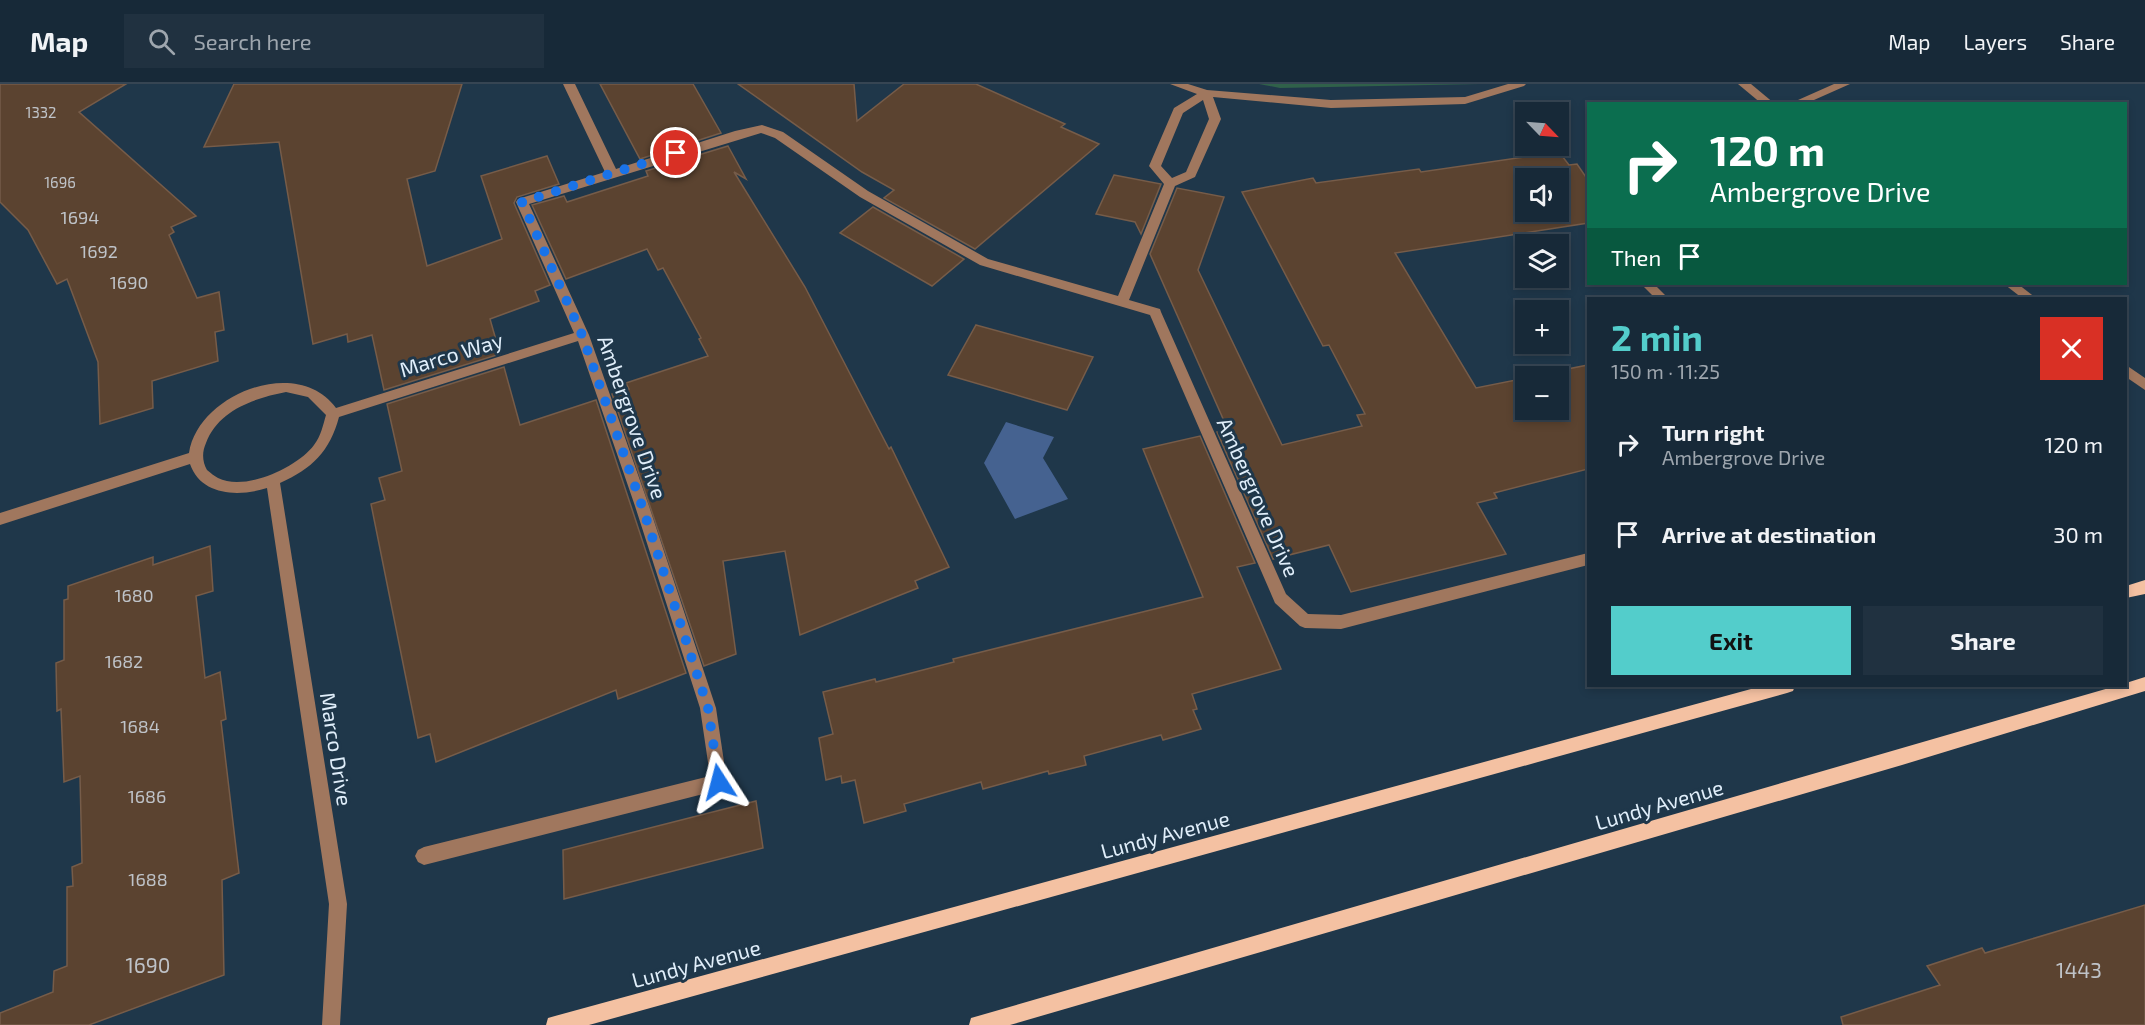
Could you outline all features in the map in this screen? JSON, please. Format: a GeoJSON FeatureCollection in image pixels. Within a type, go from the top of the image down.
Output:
{"type":"FeatureCollection","features":[{"type":"Feature","properties":{"kind":"main road"},"geometry":{"type":"LineString","coordinates":[[2127,592],[2145,587]]}},
{"type":"Feature","properties":{"kind":"main road","name":"Lundy Avenue"},"geometry":{"type":"LineString","coordinates":[[978,1025],[1902,757],[2145,684]]}},
{"type":"Feature","properties":{"kind":"main road","name":"Lundy Avenue"},"geometry":{"type":"LineString","coordinates":[[555,1025],[1782,687]]}},
{"type":"Feature","properties":{"kind":"street"},"geometry":{"type":"LineString","coordinates":[[569,84],[612,173]]}},
{"type":"Feature","properties":{"kind":"street"},"geometry":{"type":"LineString","coordinates":[[1176,84],[1206,93],[1331,104],[1465,100],[1520,84]]}},
{"type":"Feature","properties":{"kind":"street"},"geometry":{"type":"LineString","coordinates":[[1744,84],[1767,102]]}},
{"type":"Feature","properties":{"kind":"street"},"geometry":{"type":"LineString","coordinates":[[1799,102],[1844,84]]}},
{"type":"Feature","properties":{"kind":"street"},"geometry":{"type":"LineString","coordinates":[[1122,302],[1170,184],[1191,174],[1215,119],[1206,93]]}},
{"type":"Feature","properties":{"kind":"street"},"geometry":{"type":"LineString","coordinates":[[1170,184],[1155,166],[1179,111],[1206,93]]}},
{"type":"Feature","properties":{"kind":"street","name":"Ambergrove Drive"},"geometry":{"type":"LineString","coordinates":[[424,856],[719,782],[708,708],[642,506],[582,335],[522,202],[739,134],[762,129],[779,135],[864,194],[984,262],[1155,312],[1280,598],[1305,621],[1341,622],[1587,559]]}},
{"type":"Feature","properties":{"kind":"street"},"geometry":{"type":"LineString","coordinates":[[1648,285],[1661,297]]}},
{"type":"Feature","properties":{"kind":"street"},"geometry":{"type":"LineString","coordinates":[[2011,285],[2029,297]]}},
{"type":"Feature","properties":{"kind":"street","name":"Marco Way"},"geometry":{"type":"LineString","coordinates":[[333,414],[582,335]]}},
{"type":"Feature","properties":{"kind":"street"},"geometry":{"type":"LineString","coordinates":[[2127,371],[2145,385]]}},
{"type":"Feature","properties":{"kind":"street"},"geometry":{"type":"LineString","coordinates":[[286,387],[308,390],[324,400],[333,414],[328,434],[315,454],[295,471],[273,482],[241,488],[217,484],[201,474],[195,457],[200,437],[213,418],[234,402],[260,392],[286,387]]}},
{"type":"Feature","properties":{"kind":"street"},"geometry":{"type":"LineString","coordinates":[[0,519],[195,457]]}},
{"type":"Feature","properties":{"kind":"street","name":"Marco Drive"},"geometry":{"type":"LineString","coordinates":[[273,482],[338,904],[332,1025]]}},
{"type":"Feature","properties":{"kind":"green space"},"geometry":{"type":"Polygon","coordinates":[[[1259,84],[1480,84],[1280,88],[1259,84]]]}},
{"type":"Feature","properties":{"kind":"water"},"geometry":{"type":"Polygon","coordinates":[[[1006,422],[1054,437],[1043,458],[1068,499],[1015,519],[984,463],[1006,422]]]}},
{"type":"Feature","properties":{"kind":"building"},"geometry":{"type":"Polygon","coordinates":[[[0,84],[126,84],[79,112],[196,216],[171,227],[174,232],[169,235],[197,298],[219,292],[224,330],[215,332],[218,361],[152,381],[153,408],[100,424],[98,362],[67,279],[57,284],[28,230],[0,202],[0,84]]]}},
{"type":"Feature","properties":{"kind":"building"},"geometry":{"type":"Polygon","coordinates":[[[234,84],[462,84],[435,171],[407,179],[427,266],[502,239],[481,176],[547,156],[559,184],[517,197],[514,203],[550,285],[535,291],[539,301],[490,319],[500,354],[384,390],[372,335],[348,342],[347,334],[313,344],[279,142],[204,147],[234,84]]]}},
{"type":"Feature","properties":{"kind":"building"},"geometry":{"type":"Polygon","coordinates":[[[600,84],[693,84],[721,133],[640,159],[600,84]]]}},
{"type":"Feature","properties":{"kind":"building"},"geometry":{"type":"Polygon","coordinates":[[[738,84],[854,84],[857,121],[904,84],[976,84],[1065,124],[1061,127],[1099,144],[975,249],[884,198],[894,190],[862,172],[738,84]]]}},
{"type":"Feature","properties":{"kind":"building"},"geometry":{"type":"Polygon","coordinates":[[[728,146],[746,179],[734,172],[805,287],[889,449],[891,447],[949,567],[915,581],[918,588],[800,635],[785,551],[723,561],[736,654],[704,666],[612,394],[629,389],[626,383],[708,356],[699,339],[701,338],[663,268],[658,270],[647,249],[566,279],[532,205],[564,196],[567,202],[648,176],[646,171],[728,146]]]}},
{"type":"Feature","properties":{"kind":"building"},"geometry":{"type":"Polygon","coordinates":[[[1531,156],[1562,156],[1569,165],[1577,164],[1587,179],[1587,223],[1395,253],[1476,388],[1515,380],[1515,420],[1569,420],[1569,369],[1587,365],[1587,469],[1494,493],[1497,498],[1477,503],[1506,554],[1351,592],[1329,545],[1273,559],[1217,432],[1228,430],[1150,254],[1177,188],[1224,197],[1198,270],[1282,445],[1362,426],[1357,415],[1365,414],[1329,345],[1323,346],[1242,192],[1313,178],[1316,183],[1419,169],[1421,172],[1531,156]]]}},
{"type":"Feature","properties":{"kind":"building"},"geometry":{"type":"Polygon","coordinates":[[[1114,175],[1161,184],[1141,234],[1135,222],[1096,214],[1114,175]]]}},
{"type":"Feature","properties":{"kind":"building"},"geometry":{"type":"Polygon","coordinates":[[[873,207],[964,259],[932,286],[840,233],[873,207]]]}},
{"type":"Feature","properties":{"kind":"building"},"geometry":{"type":"Polygon","coordinates":[[[976,325],[1093,357],[1067,410],[948,375],[976,325]]]}},
{"type":"Feature","properties":{"kind":"building"},"geometry":{"type":"Polygon","coordinates":[[[504,367],[520,425],[596,400],[686,673],[618,699],[616,690],[436,762],[430,734],[418,738],[371,504],[385,500],[379,478],[402,471],[387,404],[504,367]]]}},
{"type":"Feature","properties":{"kind":"building"},"geometry":{"type":"Polygon","coordinates":[[[1200,436],[1255,563],[1237,567],[1281,669],[1192,694],[1197,709],[1193,710],[1201,729],[1163,740],[1161,735],[1084,756],[1086,765],[1049,774],[1048,771],[983,789],[981,782],[904,804],[906,811],[864,823],[855,780],[842,783],[841,776],[826,780],[819,738],[833,734],[823,692],[875,679],[876,682],[954,662],[953,659],[1203,597],[1143,449],[1200,436]]]}},
{"type":"Feature","properties":{"kind":"building"},"geometry":{"type":"Polygon","coordinates":[[[210,546],[213,591],[196,596],[205,678],[220,672],[226,719],[221,721],[239,873],[222,880],[224,975],[89,1025],[0,1025],[0,1013],[53,992],[54,971],[67,966],[67,887],[73,886],[72,867],[82,863],[80,776],[64,782],[61,709],[57,711],[56,663],[64,660],[64,600],[68,599],[68,586],[153,557],[153,565],[210,546]]]}},
{"type":"Feature","properties":{"kind":"building"},"geometry":{"type":"Polygon","coordinates":[[[756,801],[763,848],[564,899],[563,850],[756,801]]]}},
{"type":"Feature","properties":{"kind":"building"},"geometry":{"type":"Polygon","coordinates":[[[2145,905],[2145,1025],[1843,1025],[1841,1017],[1940,985],[1927,966],[1982,948],[1985,953],[2145,905]]]}},
{"type":"Feature","properties":{"kind":"route"},"geometry":{"type":"LineString","coordinates":[[676,153],[522,202],[582,335],[642,506],[708,708],[719,782]]}}]}
